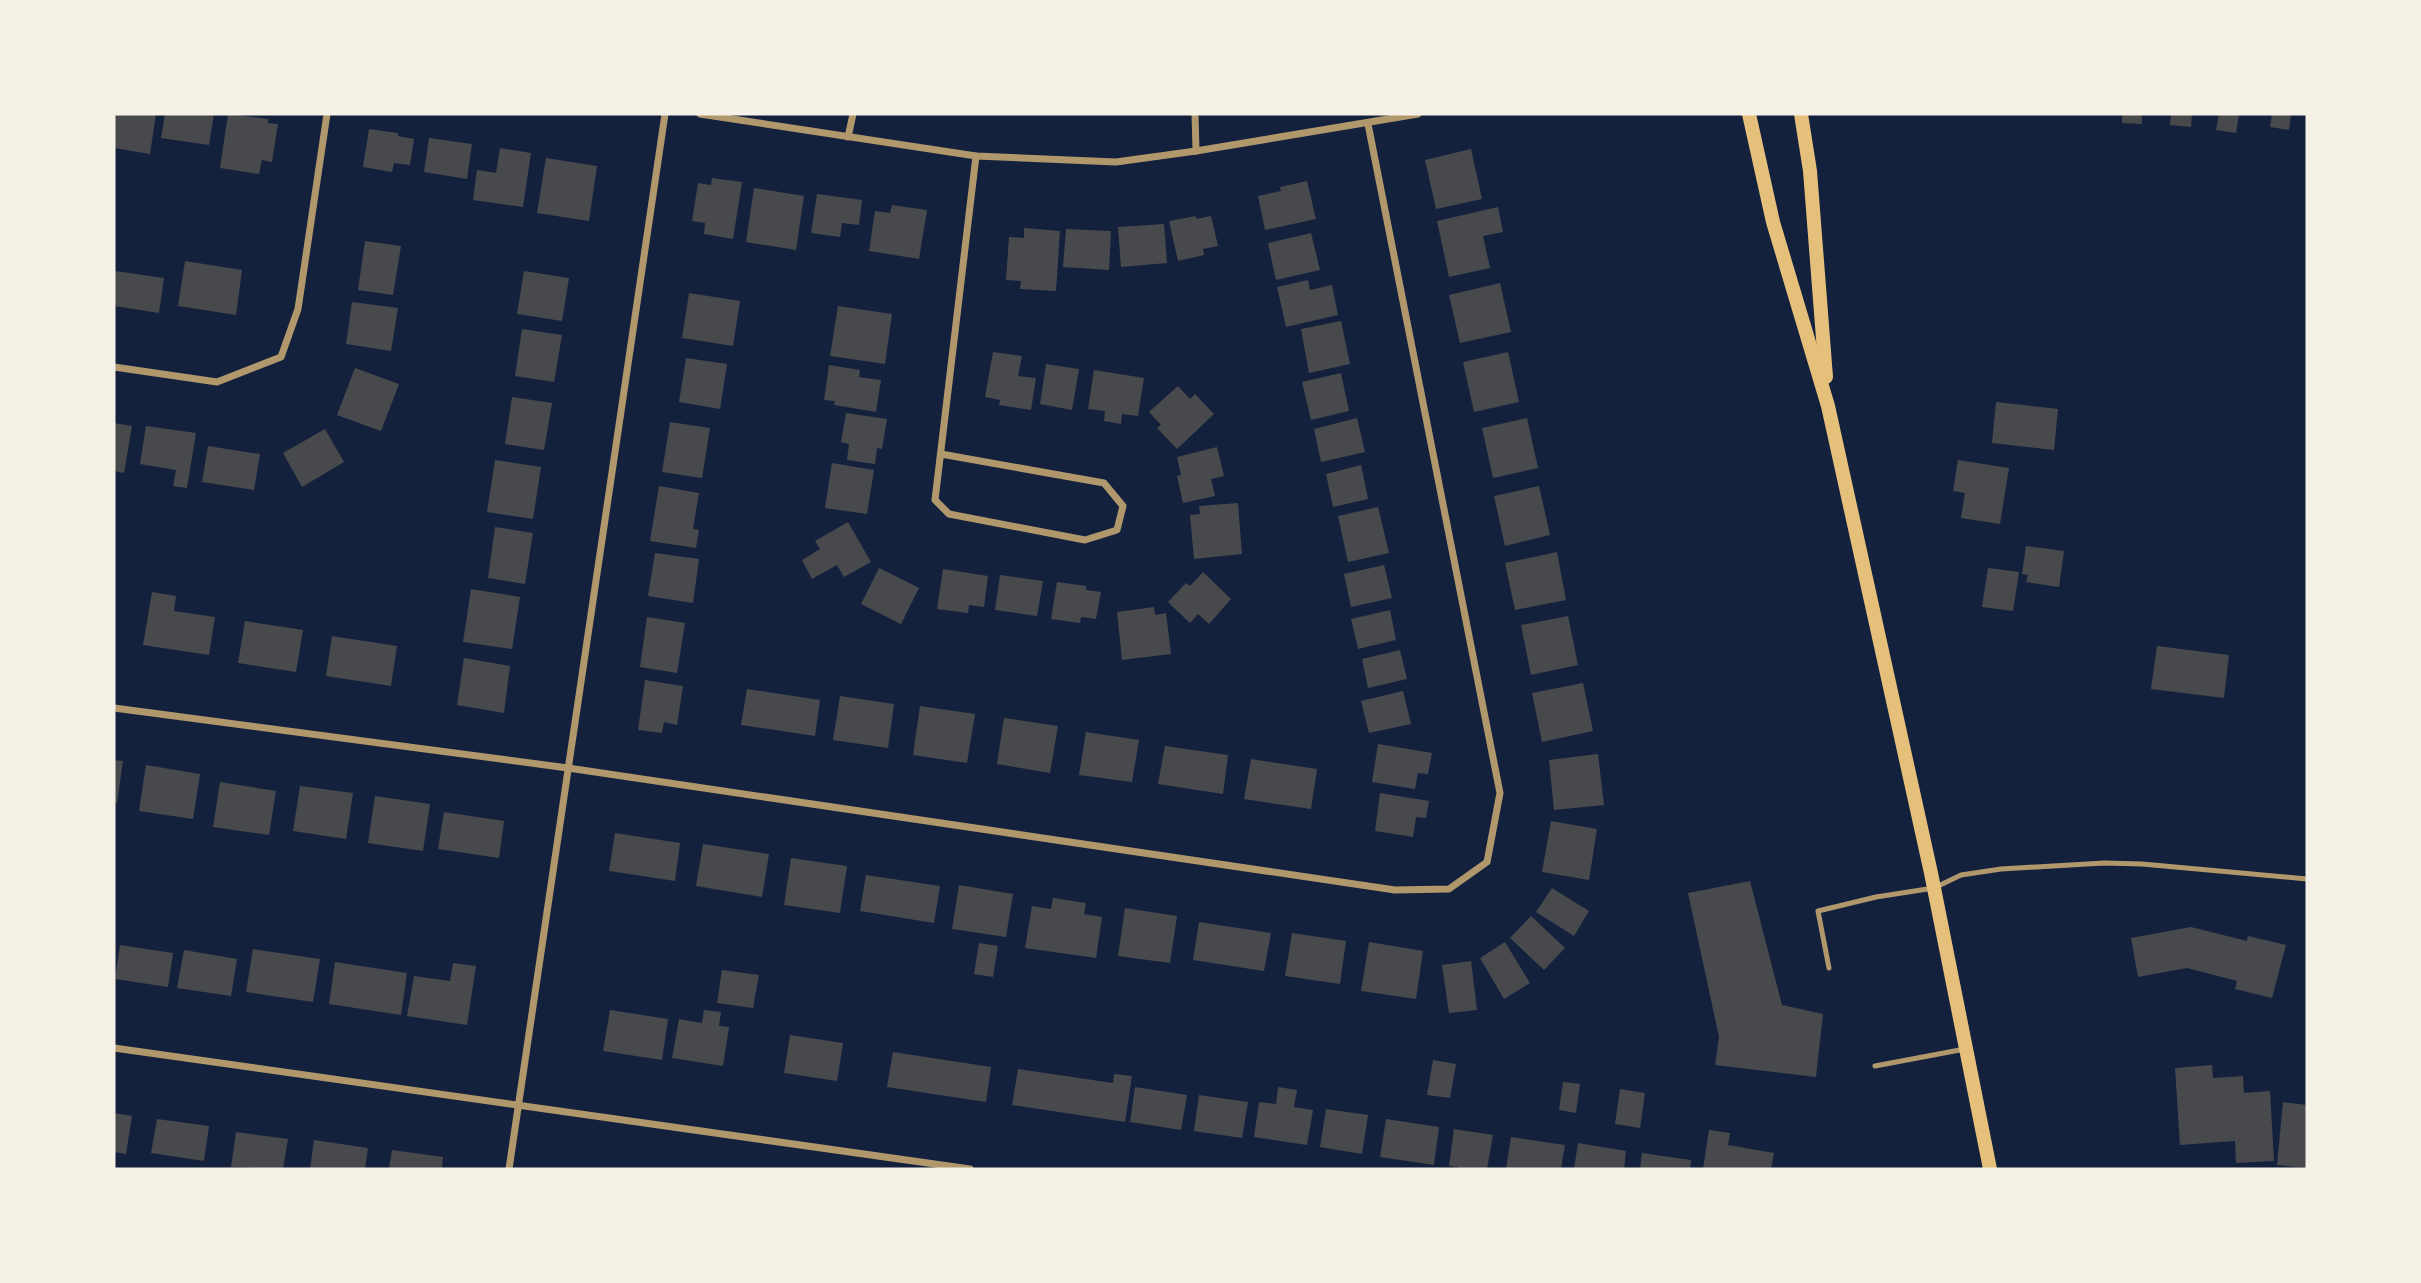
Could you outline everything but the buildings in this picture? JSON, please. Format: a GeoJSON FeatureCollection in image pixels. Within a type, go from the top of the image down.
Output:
{"type":"FeatureCollection","features":[{"type":"Feature","properties":{"kind":"main road"},"geometry":{"type":"LineString","coordinates":[[1749,114],[1773,222],[1828,406],[1934,888],[1990,1169]]}},
{"type":"Feature","properties":{"kind":"main road"},"geometry":{"type":"LineString","coordinates":[[1801,114],[1810,172],[1828,406]]}},
{"type":"Feature","properties":{"kind":"street"},"geometry":{"type":"LineString","coordinates":[[114,367],[217,382],[281,357],[298,309],[327,114]]}},
{"type":"Feature","properties":{"kind":"street"},"geometry":{"type":"LineString","coordinates":[[509,1169],[665,114]]}},
{"type":"Feature","properties":{"kind":"street"},"geometry":{"type":"LineString","coordinates":[[700,114],[976,156],[1116,162],[1418,114]]}},
{"type":"Feature","properties":{"kind":"street"},"geometry":{"type":"LineString","coordinates":[[848,137],[853,114]]}},
{"type":"Feature","properties":{"kind":"street"},"geometry":{"type":"LineString","coordinates":[[1195,114],[1196,151]]}},
{"type":"Feature","properties":{"kind":"street"},"geometry":{"type":"LineString","coordinates":[[114,708],[568,768],[1395,890],[1449,889],[1487,862],[1500,793],[1368,124]]}},
{"type":"Feature","properties":{"kind":"street"},"geometry":{"type":"LineString","coordinates":[[940,454],[1104,483],[1123,506],[1118,530],[1085,540],[949,514],[935,500],[940,454],[976,156]]}},
{"type":"Feature","properties":{"kind":"street"},"geometry":{"type":"LineString","coordinates":[[114,1048],[970,1169]]}},
{"type":"Feature","properties":{"kind":"lane"},"geometry":{"type":"LineString","coordinates":[[1829,968],[1818,911],[1876,897],[1934,888],[1961,875],[2001,869],[2104,863],[2217,869],[2307,879]]}},
{"type":"Feature","properties":{"kind":"lane"},"geometry":{"type":"LineString","coordinates":[[1875,1066],[1966,1049]]}}]}
